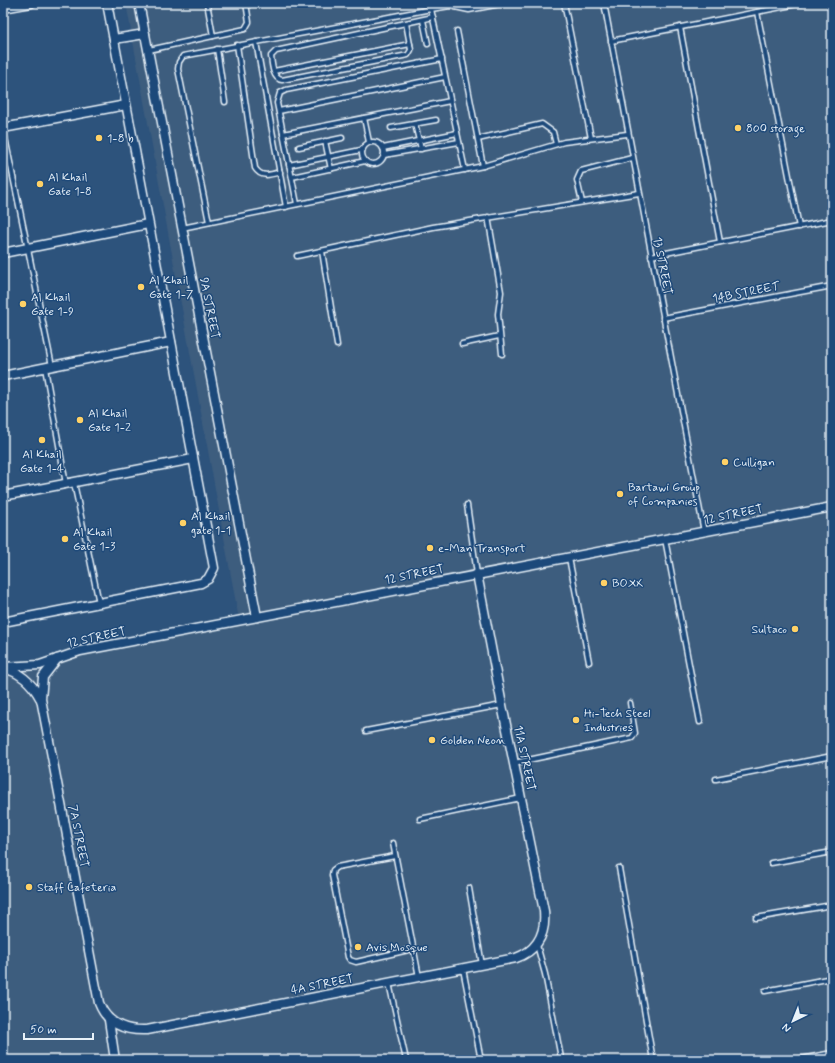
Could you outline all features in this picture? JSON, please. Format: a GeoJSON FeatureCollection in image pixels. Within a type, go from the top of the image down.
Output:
{"type":"FeatureCollection","features":[{"type":"Feature","properties":{"kind":"street"},"geometry":{"type":"LineString","coordinates":[[3,8],[31,3]]}},
{"type":"Feature","properties":{"kind":"street"},"geometry":{"type":"LineString","coordinates":[[3,622],[200,583],[211,576],[214,564],[107,3]]}},
{"type":"Feature","properties":{"kind":"street","name":"9A STREET"},"geometry":{"type":"LineString","coordinates":[[139,3],[257,617]]}},
{"type":"Feature","properties":{"kind":"street"},"geometry":{"type":"LineString","coordinates":[[114,39],[145,34]]}},
{"type":"Feature","properties":{"kind":"street"},"geometry":{"type":"LineString","coordinates":[[3,128],[126,104]]}},
{"type":"Feature","properties":{"kind":"street"},"geometry":{"type":"LineString","coordinates":[[3,253],[148,224]]}},
{"type":"Feature","properties":{"kind":"street"},"geometry":{"type":"LineString","coordinates":[[3,376],[171,342]]}},
{"type":"Feature","properties":{"kind":"street"},"geometry":{"type":"LineString","coordinates":[[3,496],[193,459]]}},
{"type":"Feature","properties":{"kind":"street","name":"12 STREET"},"geometry":{"type":"LineString","coordinates":[[3,667],[40,665],[74,652],[832,507]]}},
{"type":"Feature","properties":{"kind":"street","name":"11A STREET"},"geometry":{"type":"LineString","coordinates":[[478,574],[502,705],[544,911],[544,925],[537,944]]}},
{"type":"Feature","properties":{"kind":"street","name":"7A STREET"},"geometry":{"type":"LineString","coordinates":[[57,659],[43,677],[41,684],[41,699],[99,1003],[109,1020]]}},
{"type":"Feature","properties":{"kind":"street","name":"12 STREET"},"geometry":{"type":"LineString","coordinates":[[3,667],[14,672],[27,681],[41,699]]}},
{"type":"Feature","properties":{"kind":"street","name":"4A STREET"},"geometry":{"type":"LineString","coordinates":[[109,1020],[131,1030],[147,1030],[522,956],[537,944]]}},
{"type":"Feature","properties":{"kind":"street"},"geometry":{"type":"LineString","coordinates":[[109,1020],[115,1060]]}},
{"type":"Feature","properties":{"kind":"lane"},"geometry":{"type":"LineString","coordinates":[[207,3],[212,36]]}},
{"type":"Feature","properties":{"kind":"lane"},"geometry":{"type":"LineString","coordinates":[[149,50],[247,28],[250,22],[246,3]]}},
{"type":"Feature","properties":{"kind":"lane"},"geometry":{"type":"LineString","coordinates":[[209,222],[178,66],[181,59],[186,54],[236,46],[431,8],[450,6],[469,10],[505,3]]}},
{"type":"Feature","properties":{"kind":"lane"},"geometry":{"type":"LineString","coordinates":[[564,3],[591,138]]}},
{"type":"Feature","properties":{"kind":"lane","name":"13 STREET"},"geometry":{"type":"LineString","coordinates":[[604,3],[627,134],[704,532]]}},
{"type":"Feature","properties":{"kind":"lane"},"geometry":{"type":"LineString","coordinates":[[610,41],[802,3]]}},
{"type":"Feature","properties":{"kind":"lane"},"geometry":{"type":"LineString","coordinates":[[431,8],[465,170]]}},
{"type":"Feature","properties":{"kind":"lane"},"geometry":{"type":"LineString","coordinates":[[757,12],[799,226]]}},
{"type":"Feature","properties":{"kind":"lane"},"geometry":{"type":"LineString","coordinates":[[406,23],[410,52],[404,56],[298,77],[280,80],[276,78],[272,56],[276,51],[406,23],[433,18]]}},
{"type":"Feature","properties":{"kind":"lane"},"geometry":{"type":"LineString","coordinates":[[423,20],[428,44]]}},
{"type":"Feature","properties":{"kind":"lane"},"geometry":{"type":"LineString","coordinates":[[680,27],[720,242]]}},
{"type":"Feature","properties":{"kind":"lane"},"geometry":{"type":"LineString","coordinates":[[457,31],[483,166]]}},
{"type":"Feature","properties":{"kind":"lane"},"geometry":{"type":"LineString","coordinates":[[256,42],[286,207]]}},
{"type":"Feature","properties":{"kind":"lane"},"geometry":{"type":"LineString","coordinates":[[274,71],[410,44]]}},
{"type":"Feature","properties":{"kind":"lane"},"geometry":{"type":"LineString","coordinates":[[236,46],[255,168],[260,173],[265,175],[280,172]]}},
{"type":"Feature","properties":{"kind":"lane"},"geometry":{"type":"LineString","coordinates":[[217,49],[225,102]]}},
{"type":"Feature","properties":{"kind":"lane"},"geometry":{"type":"LineString","coordinates":[[297,204],[283,134],[278,96],[286,90],[442,59]]}},
{"type":"Feature","properties":{"kind":"lane"},"geometry":{"type":"LineString","coordinates":[[279,111],[445,77]]}},
{"type":"Feature","properties":{"kind":"lane"},"geometry":{"type":"LineString","coordinates":[[283,134],[450,101]]}},
{"type":"Feature","properties":{"kind":"lane"},"geometry":{"type":"LineString","coordinates":[[364,118],[369,142]]}},
{"type":"Feature","properties":{"kind":"lane"},"geometry":{"type":"LineString","coordinates":[[391,128],[436,120]]}},
{"type":"Feature","properties":{"kind":"lane"},"geometry":{"type":"LineString","coordinates":[[415,124],[421,149]]}},
{"type":"Feature","properties":{"kind":"lane"},"geometry":{"type":"LineString","coordinates":[[478,139],[542,124],[553,132],[556,144]]}},
{"type":"Feature","properties":{"kind":"lane"},"geometry":{"type":"LineString","coordinates":[[3,128],[28,248],[70,483],[99,603]]}},
{"type":"Feature","properties":{"kind":"lane"},"geometry":{"type":"LineString","coordinates":[[383,148],[457,133]]}},
{"type":"Feature","properties":{"kind":"lane"},"geometry":{"type":"LineString","coordinates":[[182,228],[483,166],[528,154],[556,144],[627,134]]}},
{"type":"Feature","properties":{"kind":"lane"},"geometry":{"type":"LineString","coordinates":[[299,147],[342,138]]}},
{"type":"Feature","properties":{"kind":"lane"},"geometry":{"type":"LineString","coordinates":[[325,141],[331,169]]}},
{"type":"Feature","properties":{"kind":"lane"},"geometry":{"type":"LineString","coordinates":[[289,165],[361,150],[369,142],[377,142],[383,148],[384,155],[380,162],[376,164],[368,164],[365,161],[361,150]]}},
{"type":"Feature","properties":{"kind":"lane"},"geometry":{"type":"LineString","coordinates":[[384,155],[459,142]]}},
{"type":"Feature","properties":{"kind":"lane"},"geometry":{"type":"LineString","coordinates":[[582,202],[577,180],[581,171],[632,158]]}},
{"type":"Feature","properties":{"kind":"lane"},"geometry":{"type":"LineString","coordinates":[[292,177],[365,161]]}},
{"type":"Feature","properties":{"kind":"lane"},"geometry":{"type":"LineString","coordinates":[[297,256],[412,231],[488,217],[639,193]]}},
{"type":"Feature","properties":{"kind":"lane"},"geometry":{"type":"LineString","coordinates":[[488,217],[501,292],[498,310],[499,336],[502,354]]}},
{"type":"Feature","properties":{"kind":"lane"},"geometry":{"type":"LineString","coordinates":[[651,256],[832,220]]}},
{"type":"Feature","properties":{"kind":"lane"},"geometry":{"type":"LineString","coordinates":[[322,251],[337,345]]}},
{"type":"Feature","properties":{"kind":"lane","name":"14B STREET"},"geometry":{"type":"LineString","coordinates":[[663,318],[832,286]]}},
{"type":"Feature","properties":{"kind":"lane"},"geometry":{"type":"LineString","coordinates":[[462,344],[499,336]]}},
{"type":"Feature","properties":{"kind":"lane"},"geometry":{"type":"LineString","coordinates":[[467,505],[478,574]]}},
{"type":"Feature","properties":{"kind":"lane"},"geometry":{"type":"LineString","coordinates":[[665,539],[700,722]]}},
{"type":"Feature","properties":{"kind":"lane"},"geometry":{"type":"LineString","coordinates":[[569,557],[589,662]]}},
{"type":"Feature","properties":{"kind":"lane"},"geometry":{"type":"LineString","coordinates":[[514,763],[632,738],[635,733],[630,703]]}},
{"type":"Feature","properties":{"kind":"lane"},"geometry":{"type":"LineString","coordinates":[[366,731],[502,705]]}},
{"type":"Feature","properties":{"kind":"lane"},"geometry":{"type":"LineString","coordinates":[[716,779],[832,756]]}},
{"type":"Feature","properties":{"kind":"lane"},"geometry":{"type":"LineString","coordinates":[[420,819],[521,798]]}},
{"type":"Feature","properties":{"kind":"lane"},"geometry":{"type":"LineString","coordinates":[[393,843],[419,977]]}},
{"type":"Feature","properties":{"kind":"lane"},"geometry":{"type":"LineString","coordinates":[[771,864],[832,852]]}},
{"type":"Feature","properties":{"kind":"lane"},"geometry":{"type":"LineString","coordinates":[[395,856],[337,867],[333,870],[332,875],[348,957],[350,960],[356,962],[414,950]]}},
{"type":"Feature","properties":{"kind":"lane"},"geometry":{"type":"LineString","coordinates":[[619,868],[653,1060]]}},
{"type":"Feature","properties":{"kind":"lane"},"geometry":{"type":"LineString","coordinates":[[469,888],[482,964]]}},
{"type":"Feature","properties":{"kind":"lane"},"geometry":{"type":"LineString","coordinates":[[756,918],[832,905]]}},
{"type":"Feature","properties":{"kind":"lane"},"geometry":{"type":"LineString","coordinates":[[537,944],[545,974],[561,1058]]}},
{"type":"Feature","properties":{"kind":"lane"},"geometry":{"type":"LineString","coordinates":[[463,968],[481,1060]]}},
{"type":"Feature","properties":{"kind":"lane"},"geometry":{"type":"LineString","coordinates":[[765,991],[832,978]]}},
{"type":"Feature","properties":{"kind":"lane"},"geometry":{"type":"LineString","coordinates":[[389,983],[406,1060]]}},
{"type":"Feature","properties":{"kind":"lane"},"geometry":{"type":"LineString","coordinates":[[796,1060],[832,1053]]}},
{"type":"Feature","properties":{"kind":"shaded area"},"geometry":{"type":"Polygon","coordinates":[[[126,3],[832,3],[832,1060],[3,1060],[3,665],[240,625],[126,3]]]}},
{"type":"Feature","properties":{"kind":"place","name":"800 storage"},"geometry":{"type":"Point","coordinates":[738,128]}},
{"type":"Feature","properties":{"kind":"place","name":"1-8 b"},"geometry":{"type":"Point","coordinates":[99,138]}},
{"type":"Feature","properties":{"kind":"place","name":"Al Khail Gate 1-8"},"geometry":{"type":"Point","coordinates":[40,184]}},
{"type":"Feature","properties":{"kind":"place","name":"Al Khail Gate 1-7"},"geometry":{"type":"Point","coordinates":[141,287]}},
{"type":"Feature","properties":{"kind":"place","name":"Al Khail Gate 1-9"},"geometry":{"type":"Point","coordinates":[23,304]}},
{"type":"Feature","properties":{"kind":"place","name":"Al Khail Gate 1-2"},"geometry":{"type":"Point","coordinates":[80,420]}},
{"type":"Feature","properties":{"kind":"place","name":"Al Khail Gate 1-4"},"geometry":{"type":"Point","coordinates":[42,440]}},
{"type":"Feature","properties":{"kind":"place","name":"Culligan"},"geometry":{"type":"Point","coordinates":[725,462]}},
{"type":"Feature","properties":{"kind":"place","name":"Bartawi Group of Companies"},"geometry":{"type":"Point","coordinates":[620,494]}},
{"type":"Feature","properties":{"kind":"place","name":"Al Khail gate 1-1"},"geometry":{"type":"Point","coordinates":[183,523]}},
{"type":"Feature","properties":{"kind":"place","name":"Al Khail Gate 1-3"},"geometry":{"type":"Point","coordinates":[65,539]}},
{"type":"Feature","properties":{"kind":"place","name":"e-Man Transport"},"geometry":{"type":"Point","coordinates":[430,548]}},
{"type":"Feature","properties":{"kind":"place","name":"BOXX"},"geometry":{"type":"Point","coordinates":[604,583]}},
{"type":"Feature","properties":{"kind":"place","name":"Sultaco"},"geometry":{"type":"Point","coordinates":[795,629]}},
{"type":"Feature","properties":{"kind":"place","name":"Hi-Tech Steel Industries"},"geometry":{"type":"Point","coordinates":[576,720]}},
{"type":"Feature","properties":{"kind":"place","name":"Golden Neon"},"geometry":{"type":"Point","coordinates":[432,740]}},
{"type":"Feature","properties":{"kind":"place","name":"Staff Cafeteria"},"geometry":{"type":"Point","coordinates":[29,887]}},
{"type":"Feature","properties":{"kind":"place","name":"Avis Mosque"},"geometry":{"type":"Point","coordinates":[358,947]}}]}
